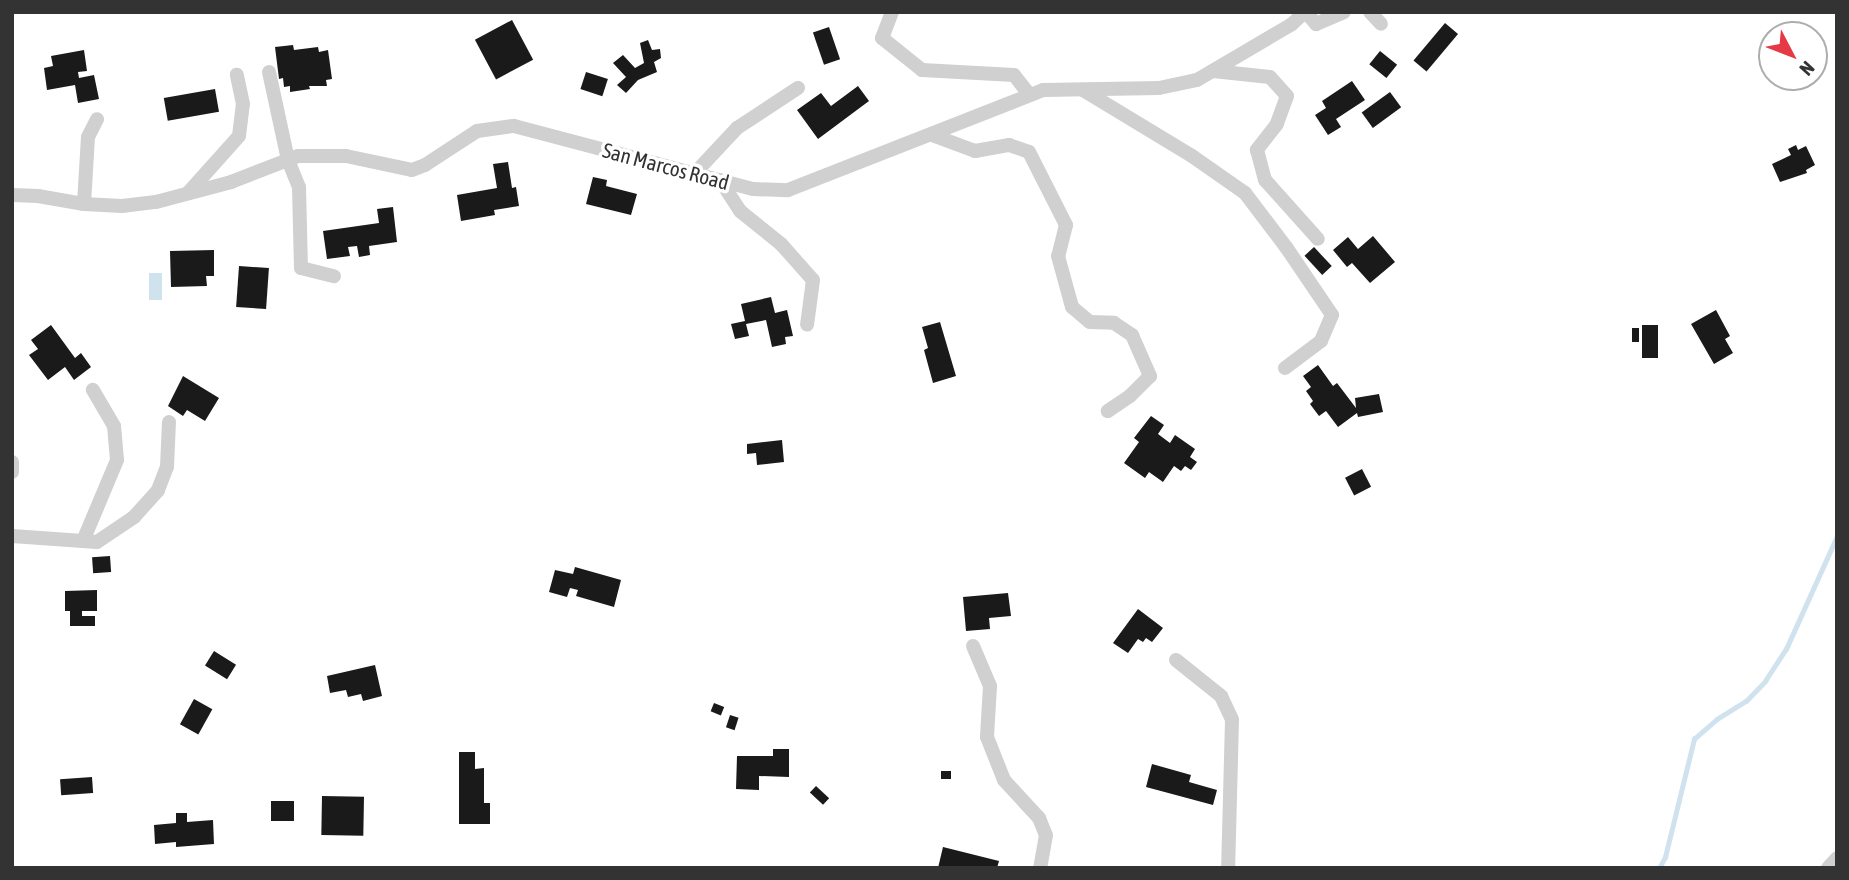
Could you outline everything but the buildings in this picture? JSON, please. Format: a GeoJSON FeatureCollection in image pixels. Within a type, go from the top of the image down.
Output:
{"type":"FeatureCollection","features":[{"type":"Feature","properties":{"kind":"street"},"geometry":{"type":"LineString","coordinates":[[892,12],[882,38],[922,70],[1014,75],[1029,94]]}},
{"type":"Feature","properties":{"kind":"street"},"geometry":{"type":"LineString","coordinates":[[1305,12],[1316,24],[1344,12]]}},
{"type":"Feature","properties":{"kind":"street","name":"San Marcos Road"},"geometry":{"type":"LineString","coordinates":[[12,195],[122,206],[187,194],[298,156],[346,156],[412,170],[425,166],[477,131],[514,126],[752,189],[788,190],[1043,90],[1173,86],[1197,80],[1292,24],[1305,12]]}},
{"type":"Feature","properties":{"kind":"street"},"geometry":{"type":"LineString","coordinates":[[1370,12],[1381,24]]}},
{"type":"Feature","properties":{"kind":"street"},"geometry":{"type":"LineString","coordinates":[[1213,71],[1270,77],[1287,96],[1277,124],[1257,150],[1265,180],[1318,239]]}},
{"type":"Feature","properties":{"kind":"street"},"geometry":{"type":"LineString","coordinates":[[269,72],[288,160],[299,187],[301,268],[334,276]]}},
{"type":"Feature","properties":{"kind":"street"},"geometry":{"type":"LineString","coordinates":[[187,194],[239,136],[243,104],[237,75]]}},
{"type":"Feature","properties":{"kind":"street"},"geometry":{"type":"LineString","coordinates":[[695,173],[737,128],[798,88]]}},
{"type":"Feature","properties":{"kind":"street"},"geometry":{"type":"LineString","coordinates":[[1082,89],[1192,156],[1245,193],[1286,247],[1332,315],[1321,341],[1285,368]]}},
{"type":"Feature","properties":{"kind":"street"},"geometry":{"type":"LineString","coordinates":[[84,204],[88,137],[97,119]]}},
{"type":"Feature","properties":{"kind":"street"},"geometry":{"type":"LineString","coordinates":[[932,135],[975,151],[1009,145],[1029,152],[1066,225],[1058,256],[1072,307],[1090,321],[1114,323],[1132,335],[1150,376],[1130,396],[1108,411]]}},
{"type":"Feature","properties":{"kind":"street"},"geometry":{"type":"LineString","coordinates":[[720,180],[740,211],[780,244],[813,280],[807,325]]}},
{"type":"Feature","properties":{"kind":"street"},"geometry":{"type":"LineString","coordinates":[[83,541],[117,460],[114,426],[93,390]]}},
{"type":"Feature","properties":{"kind":"street"},"geometry":{"type":"LineString","coordinates":[[12,536],[97,542],[134,517],[158,490],[167,467],[169,422]]}},
{"type":"Feature","properties":{"kind":"street"},"geometry":{"type":"LineString","coordinates":[[12,462],[12,472]]}},
{"type":"Feature","properties":{"kind":"street"},"geometry":{"type":"LineString","coordinates":[[973,646],[990,686],[987,737],[1004,780],[1039,818],[1046,835],[1040,868]]}},
{"type":"Feature","properties":{"kind":"street"},"geometry":{"type":"LineString","coordinates":[[1176,660],[1221,696],[1232,720],[1228,868]]}},
{"type":"Feature","properties":{"kind":"street"},"geometry":{"type":"LineString","coordinates":[[1828,868],[1837,858]]}},
{"type":"Feature","properties":{"kind":"water"},"geometry":{"type":"Polygon","coordinates":[[[149,273],[162,273],[162,300],[149,300],[149,273]]]}},
{"type":"Feature","properties":{"kind":"waterway"},"geometry":{"type":"LineString","coordinates":[[1659,868],[1665,857],[1694,739],[1717,719],[1746,701],[1765,681],[1786,649],[1837,536]]}}]}
